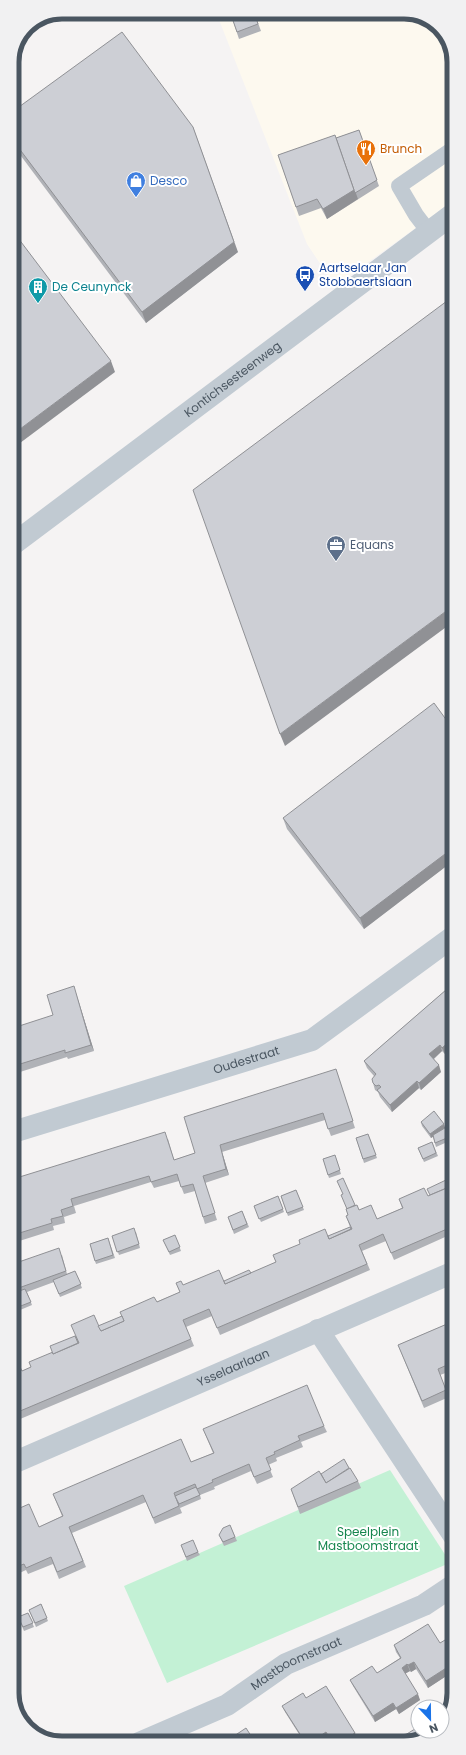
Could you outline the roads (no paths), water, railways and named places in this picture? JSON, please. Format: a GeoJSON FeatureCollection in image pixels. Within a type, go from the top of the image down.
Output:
{"type":"FeatureCollection","features":[{"type":"Feature","properties":{"kind":"street","name":"Kontichsesteenweg"},"geometry":{"type":"LineString","coordinates":[[19,540],[447,218]]}},
{"type":"Feature","properties":{"kind":"street","name":"Oudestraat"},"geometry":{"type":"LineString","coordinates":[[19,1130],[312,1040],[447,941]]}},
{"type":"Feature","properties":{"kind":"street","name":"Ysselaarlaan"},"geometry":{"type":"LineString","coordinates":[[19,1460],[447,1275]]}},
{"type":"Feature","properties":{"kind":"street"},"geometry":{"type":"LineString","coordinates":[[318,1330],[447,1525]]}},
{"type":"Feature","properties":{"kind":"street","name":"Mastboomstraat"},"geometry":{"type":"LineString","coordinates":[[155,1736],[227,1705],[286,1664],[424,1605],[447,1590]]}},
{"type":"Feature","properties":{"kind":"lane"},"geometry":{"type":"LineString","coordinates":[[429,232],[416,215],[399,186],[447,153]]}},
{"type":"Feature","properties":{"kind":"place","name":"Brunch"},"geometry":{"type":"Point","coordinates":[366,166]}},
{"type":"Feature","properties":{"kind":"place","name":"Desco"},"geometry":{"type":"Point","coordinates":[136,198]}},
{"type":"Feature","properties":{"kind":"place","name":"Aartselaar Jan Stobbaertslaan"},"geometry":{"type":"Point","coordinates":[305,292]}},
{"type":"Feature","properties":{"kind":"place","name":"De Ceunynck"},"geometry":{"type":"Point","coordinates":[38,304]}},
{"type":"Feature","properties":{"kind":"place","name":"Equans"},"geometry":{"type":"Point","coordinates":[336,562]}},
{"type":"Feature","properties":{"kind":"park label","name":"Speelplein Mastboomstraat"},"geometry":{"type":"Point","coordinates":[368,1539]}}]}
